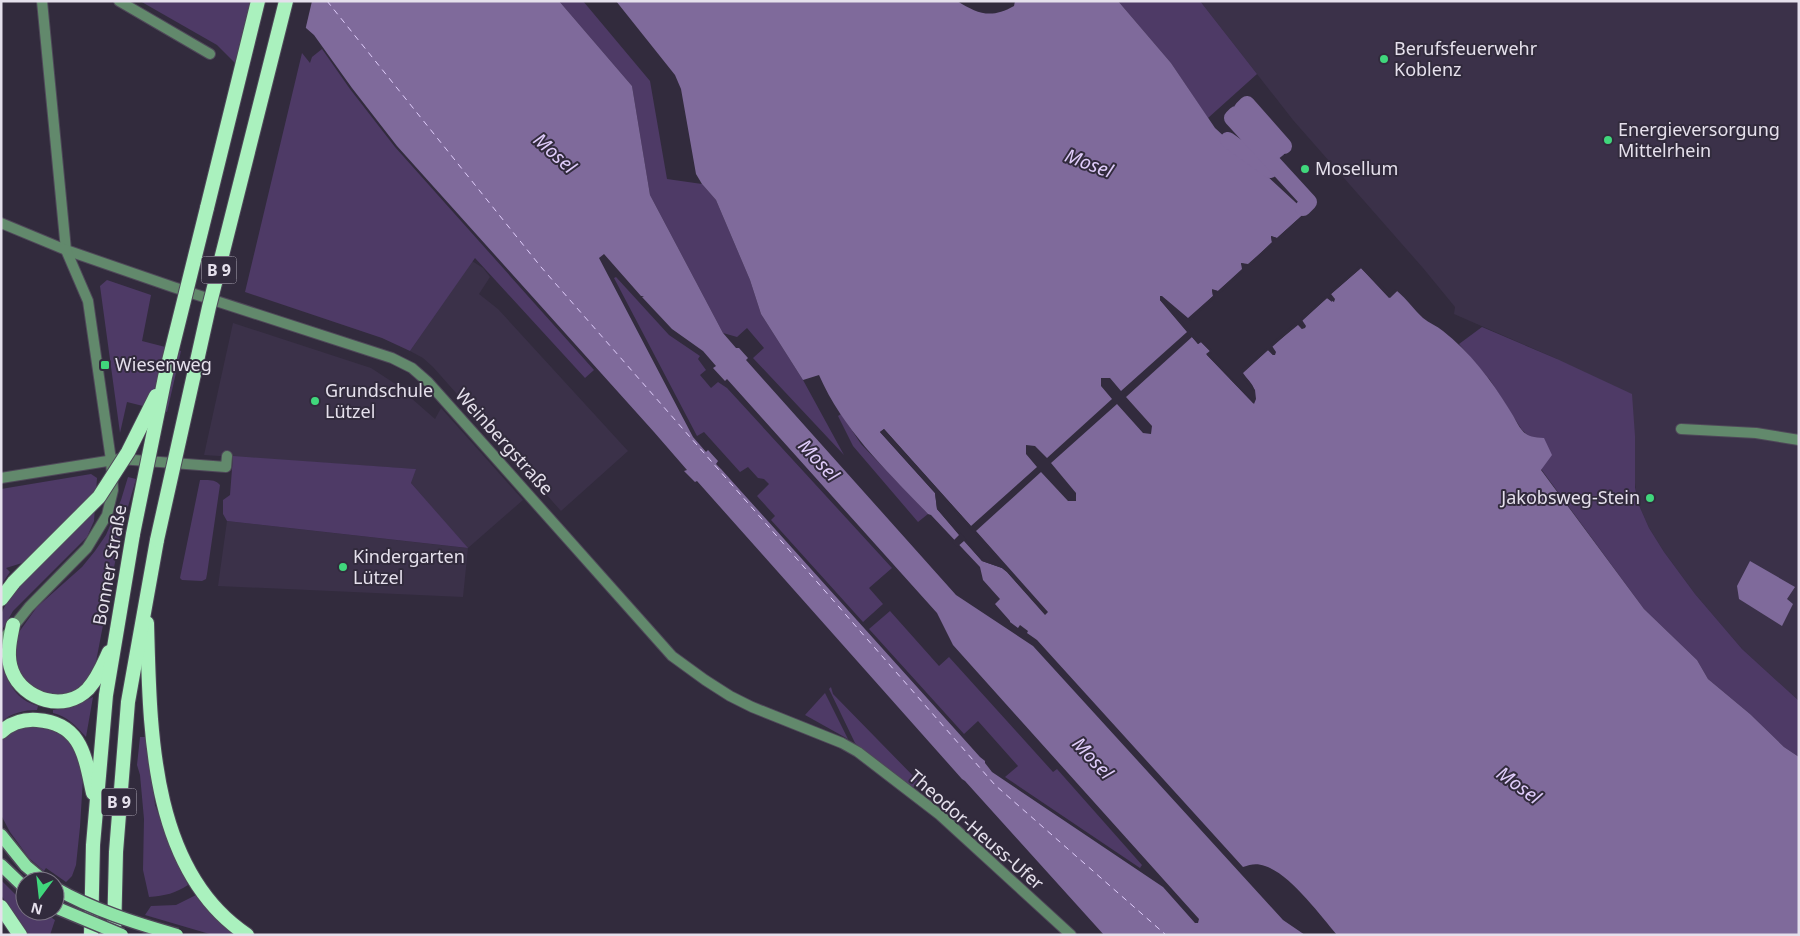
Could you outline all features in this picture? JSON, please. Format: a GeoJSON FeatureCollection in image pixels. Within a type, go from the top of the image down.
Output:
{"type":"FeatureCollection","features":[{"type":"Feature","properties":{"kind":"highway","name":"Bonner Straße"},"geometry":{"type":"LineString","coordinates":[[91,935],[96,806],[106,695],[133,534],[166,377],[258,1]]}},
{"type":"Feature","properties":{"kind":"highway","name":"B 9"},"geometry":{"type":"LineString","coordinates":[[114,935],[116,852],[131,678],[157,540],[209,307],[286,1]]}},
{"type":"Feature","properties":{"kind":"highway"},"geometry":{"type":"LineString","coordinates":[[1,598],[14,582],[99,497],[128,452],[166,377]]}},
{"type":"Feature","properties":{"kind":"highway"},"geometry":{"type":"LineString","coordinates":[[147,595],[152,726],[164,806],[171,830],[190,871],[206,895],[228,919],[247,935]]}},
{"type":"Feature","properties":{"kind":"highway"},"geometry":{"type":"LineString","coordinates":[[13,626],[9,648],[12,671],[18,682],[27,692],[40,699],[52,702],[74,698],[87,690],[98,675],[116,635]]}},
{"type":"Feature","properties":{"kind":"highway"},"geometry":{"type":"LineString","coordinates":[[1,732],[15,722],[31,720],[47,721],[63,727],[76,738],[83,751],[96,806]]}},
{"type":"Feature","properties":{"kind":"highway"},"geometry":{"type":"LineString","coordinates":[[1,907],[20,935]]}},
{"type":"Feature","properties":{"kind":"main road"},"geometry":{"type":"LineString","coordinates":[[1,835],[20,860],[33,871]]}},
{"type":"Feature","properties":{"kind":"main road"},"geometry":{"type":"LineString","coordinates":[[1,865],[15,878]]}},
{"type":"Feature","properties":{"kind":"main road"},"geometry":{"type":"LineString","coordinates":[[65,893],[106,912],[177,935]]}},
{"type":"Feature","properties":{"kind":"main road"},"geometry":{"type":"LineString","coordinates":[[65,912],[122,935]]}},
{"type":"Feature","properties":{"kind":"street"},"geometry":{"type":"LineString","coordinates":[[1,642],[29,607],[87,548],[102,525],[113,490],[111,460],[88,301],[66,250],[42,1]]}},
{"type":"Feature","properties":{"kind":"street"},"geometry":{"type":"LineString","coordinates":[[119,1],[210,54]]}},
{"type":"Feature","properties":{"kind":"street","name":"Weinbergstraße"},"geometry":{"type":"LineString","coordinates":[[1,223],[66,250],[173,287],[403,362],[428,382],[672,656],[730,696],[858,752]]}},
{"type":"Feature","properties":{"kind":"street"},"geometry":{"type":"LineString","coordinates":[[1681,429],[1756,433],[1799,440]]}},
{"type":"Feature","properties":{"kind":"street"},"geometry":{"type":"LineString","coordinates":[[1,478],[132,458],[226,467],[227,456]]}},
{"type":"Feature","properties":{"kind":"street","name":"Theodor-Heuss-Ufer"},"geometry":{"type":"LineString","coordinates":[[858,752],[940,815],[1071,935]]}},
{"type":"Feature","properties":{"kind":"shaded area"},"geometry":{"type":"Polygon","coordinates":[[[140,1],[253,1],[236,64],[217,45],[140,1]]]}},
{"type":"Feature","properties":{"kind":"shaded area"},"geometry":{"type":"Polygon","coordinates":[[[559,1],[583,1],[650,81],[667,179],[702,184],[716,200],[750,280],[761,314],[803,380],[844,455],[753,358],[764,348],[747,328],[737,337],[723,333],[650,195],[632,86],[559,1]]]}},
{"type":"Feature","properties":{"kind":"shaded area"},"geometry":{"type":"Polygon","coordinates":[[[1118,1],[1200,1],[1257,74],[1208,118],[1171,63],[1118,1]]]}},
{"type":"Feature","properties":{"kind":"shaded area"},"geometry":{"type":"Polygon","coordinates":[[[1200,1],[1799,1],[1799,701],[1742,649],[1695,594],[1664,552],[1649,528],[1638,503],[1634,477],[1557,359],[1454,314],[1455,307],[1293,120],[1200,1]]]}},
{"type":"Feature","properties":{"kind":"shaded area"},"geometry":{"type":"Polygon","coordinates":[[[322,49],[395,147],[594,370],[585,378],[475,258],[410,351],[382,338],[245,292],[302,53],[310,63],[312,57],[322,49]]]}},
{"type":"Feature","properties":{"kind":"shaded area"},"geometry":{"type":"Polygon","coordinates":[[[472,261],[483,268],[490,277],[479,294],[498,309],[628,451],[561,511],[433,367],[423,358],[410,351],[472,261]]]}},
{"type":"Feature","properties":{"kind":"shaded area"},"geometry":{"type":"Polygon","coordinates":[[[616,277],[669,335],[700,356],[698,359],[706,370],[700,375],[711,388],[718,382],[727,388],[892,568],[869,588],[883,604],[863,622],[771,520],[775,516],[757,496],[769,484],[764,479],[758,478],[748,467],[740,472],[704,432],[697,436],[614,278],[616,277]]]}},
{"type":"Feature","properties":{"kind":"shaded area"},"geometry":{"type":"Polygon","coordinates":[[[107,280],[151,295],[142,341],[181,351],[167,412],[127,402],[120,433],[100,286],[107,280]]]}},
{"type":"Feature","properties":{"kind":"shaded area"},"geometry":{"type":"Polygon","coordinates":[[[233,323],[371,368],[394,383],[435,419],[441,408],[523,500],[468,548],[463,597],[218,586],[227,521],[467,548],[411,483],[415,469],[204,455],[233,323]]]}},
{"type":"Feature","properties":{"kind":"shaded area"},"geometry":{"type":"Polygon","coordinates":[[[1482,327],[1632,394],[1635,436],[1635,487],[1638,503],[1649,528],[1695,594],[1742,649],[1799,701],[1799,757],[1784,747],[1750,714],[1708,679],[1697,660],[1644,609],[1541,469],[1531,438],[1522,430],[1490,380],[1459,344],[1482,327]]]}},
{"type":"Feature","properties":{"kind":"shaded area"},"geometry":{"type":"Polygon","coordinates":[[[841,414],[861,444],[928,514],[918,522],[853,446],[838,416],[841,414]]]}},
{"type":"Feature","properties":{"kind":"shaded area"},"geometry":{"type":"Polygon","coordinates":[[[233,456],[416,469],[411,483],[468,548],[227,521],[223,514],[223,500],[230,495],[233,456]]]}},
{"type":"Feature","properties":{"kind":"shaded area"},"geometry":{"type":"Polygon","coordinates":[[[91,474],[97,478],[94,521],[87,537],[13,611],[1,632],[1,616],[9,600],[51,554],[6,568],[10,572],[1,585],[1,489],[91,474]]]}},
{"type":"Feature","properties":{"kind":"shaded area"},"geometry":{"type":"Polygon","coordinates":[[[128,477],[136,479],[121,531],[95,667],[88,679],[79,688],[64,696],[51,696],[28,687],[15,668],[15,643],[19,632],[37,607],[82,567],[95,551],[106,535],[121,500],[128,477]]]}},
{"type":"Feature","properties":{"kind":"shaded area"},"geometry":{"type":"Polygon","coordinates":[[[200,480],[214,481],[220,485],[207,574],[206,579],[202,581],[182,580],[180,578],[200,480]]]}},
{"type":"Feature","properties":{"kind":"shaded area"},"geometry":{"type":"Polygon","coordinates":[[[890,611],[939,666],[949,657],[1053,772],[1057,769],[1142,865],[1140,868],[1005,777],[1018,766],[978,721],[964,734],[869,629],[890,611]]]}},
{"type":"Feature","properties":{"kind":"shaded area"},"geometry":{"type":"Polygon","coordinates":[[[1,665],[15,691],[24,700],[38,706],[37,710],[9,716],[1,722],[1,665]]]}},
{"type":"Feature","properties":{"kind":"shaded area"},"geometry":{"type":"Polygon","coordinates":[[[831,687],[833,694],[921,784],[911,788],[855,743],[829,689],[831,687]]]}},
{"type":"Feature","properties":{"kind":"shaded area"},"geometry":{"type":"Polygon","coordinates":[[[825,693],[848,739],[805,715],[825,693]]]}},
{"type":"Feature","properties":{"kind":"shaded area"},"geometry":{"type":"Polygon","coordinates":[[[93,697],[86,737],[67,719],[53,713],[53,710],[72,707],[93,697]]]}},
{"type":"Feature","properties":{"kind":"shaded area"},"geometry":{"type":"Polygon","coordinates":[[[36,724],[65,734],[79,754],[83,778],[80,827],[76,865],[72,876],[66,882],[65,871],[50,871],[46,868],[44,871],[29,858],[10,832],[1,815],[1,740],[12,730],[36,724]]]}},
{"type":"Feature","properties":{"kind":"shaded area"},"geometry":{"type":"Polygon","coordinates":[[[140,737],[145,737],[155,805],[188,885],[170,894],[149,897],[143,870],[144,819],[140,775],[137,765],[140,737]]]}},
{"type":"Feature","properties":{"kind":"shaded area"},"geometry":{"type":"Polygon","coordinates":[[[1,880],[15,894],[15,916],[1,895],[1,880]]]}},
{"type":"Feature","properties":{"kind":"shaded area"},"geometry":{"type":"Polygon","coordinates":[[[196,895],[211,912],[237,935],[213,935],[145,915],[151,906],[176,905],[196,895]]]}},
{"type":"Feature","properties":{"kind":"shaded area"},"geometry":{"type":"Polygon","coordinates":[[[19,921],[55,921],[50,935],[28,935],[19,921]]]}},
{"type":"Feature","properties":{"kind":"water","name":"Mosel"},"geometry":{"type":"Polygon","coordinates":[[[275,1],[559,1],[632,86],[650,195],[723,333],[748,358],[746,360],[956,595],[1033,646],[1283,920],[1305,935],[1104,935],[962,779],[697,481],[695,482],[684,471],[687,470],[654,432],[397,146],[314,35],[275,1]],[[604,254],[599,258],[693,437],[706,452],[708,450],[718,461],[716,464],[985,761],[992,772],[1163,887],[1195,923],[1198,923],[1199,919],[953,645],[937,613],[727,379],[725,381],[713,368],[716,366],[703,351],[672,329],[642,297],[644,296],[641,296],[604,254]]]}},
{"type":"Feature","properties":{"kind":"water","name":"Mosel"},"geometry":{"type":"Polygon","coordinates":[[[616,1],[957,1],[978,12],[991,14],[1014,6],[1015,1],[1118,1],[1171,63],[1215,128],[1306,212],[1277,238],[1271,236],[1272,242],[1248,265],[1241,263],[1243,269],[1218,291],[1212,290],[1213,296],[1188,319],[1160,296],[1160,300],[1198,344],[1201,342],[1210,351],[1207,355],[1253,403],[1254,390],[1251,383],[1242,373],[1268,350],[1273,355],[1272,347],[1298,324],[1302,329],[1302,321],[1327,298],[1332,302],[1331,294],[1361,268],[1389,298],[1397,291],[1423,318],[1453,339],[1479,367],[1495,388],[1522,430],[1530,436],[1544,438],[1552,455],[1541,470],[1644,609],[1697,660],[1708,679],[1750,714],[1784,747],[1799,757],[1799,935],[1337,935],[1304,896],[1275,870],[1254,864],[1243,867],[1037,640],[1020,625],[1018,628],[1010,622],[995,604],[1000,599],[983,580],[980,567],[867,449],[840,414],[819,375],[803,380],[761,314],[750,280],[716,200],[696,174],[681,89],[675,75],[616,1]],[[884,429],[880,432],[935,493],[937,509],[982,561],[1002,568],[1007,572],[1045,614],[995,553],[884,429]]]}},
{"type":"Feature","properties":{"kind":"water"},"geometry":{"type":"Polygon","coordinates":[[[1750,561],[1795,587],[1787,599],[1793,604],[1782,626],[1739,599],[1737,586],[1750,561]]]}},
{"type":"Feature","properties":{"kind":"pier"},"geometry":{"type":"Polygon","coordinates":[[[272,1],[312,1],[305,31],[273,3],[272,1]]]}},
{"type":"Feature","properties":{"kind":"pier"},"geometry":{"type":"Polygon","coordinates":[[[1308,210],[1308,213],[1279,240],[1273,239],[1274,244],[1249,266],[1244,265],[1244,271],[1220,293],[1214,292],[1215,298],[1189,321],[1186,321],[1162,299],[1199,341],[1202,340],[1212,350],[1210,355],[1253,401],[1253,391],[1240,374],[1240,371],[1267,348],[1272,351],[1270,345],[1296,322],[1302,325],[1300,319],[1326,296],[1331,298],[1329,292],[1360,266],[1363,266],[1390,294],[1395,289],[1397,291],[1390,298],[1361,268],[1331,294],[1335,299],[1334,302],[1327,298],[1302,320],[1306,326],[1305,328],[1302,329],[1298,325],[1272,346],[1276,352],[1275,355],[1268,350],[1243,373],[1255,390],[1256,399],[1254,404],[1206,354],[1210,351],[1201,342],[1198,344],[1192,337],[1126,397],[1152,426],[1151,434],[1143,433],[1117,404],[1051,463],[1076,493],[1076,501],[1068,501],[1041,472],[976,531],[1048,612],[1045,615],[1002,568],[982,561],[964,541],[957,547],[952,542],[959,535],[937,509],[935,493],[880,432],[884,429],[971,526],[1037,467],[1026,454],[1026,445],[1035,446],[1047,458],[1112,399],[1101,386],[1101,378],[1110,378],[1121,391],[1187,332],[1160,300],[1160,296],[1188,318],[1213,296],[1212,289],[1218,291],[1242,269],[1241,263],[1248,264],[1272,243],[1271,236],[1277,238],[1308,210]],[[937,492],[939,508],[983,559],[1002,566],[937,492]]]}},
{"type":"Feature","properties":{"kind":"waterway"},"geometry":{"type":"LineString","coordinates":[[1284,146],[1247,104],[1242,109],[1278,149],[1273,153],[1236,114],[1232,118],[1309,202],[1303,208]]}},
{"type":"Feature","properties":{"kind":"waterway"},"geometry":{"type":"LineString","coordinates":[[1228,140],[1270,170]]}},
{"type":"Feature","properties":{"kind":"ferry route"},"geometry":{"type":"LineString","coordinates":[[327,1],[541,267],[995,785],[1166,935]]}},
{"type":"Feature","properties":{"kind":"place","name":"Berufsfeuerwehr Koblenz"},"geometry":{"type":"Point","coordinates":[1384,59]}},
{"type":"Feature","properties":{"kind":"place","name":"Energieversorgung Mittelrhein"},"geometry":{"type":"Point","coordinates":[1608,140]}},
{"type":"Feature","properties":{"kind":"place","name":"Mosellum"},"geometry":{"type":"Point","coordinates":[1305,169]}},
{"type":"Feature","properties":{"kind":"place","name":"Wiesenweg"},"geometry":{"type":"Point","coordinates":[105,365]}},
{"type":"Feature","properties":{"kind":"place","name":"Grundschule Lützel"},"geometry":{"type":"Point","coordinates":[315,401]}},
{"type":"Feature","properties":{"kind":"place","name":"Jakobsweg-Stein"},"geometry":{"type":"Point","coordinates":[1650,498]}},
{"type":"Feature","properties":{"kind":"place","name":"Kindergarten Lützel"},"geometry":{"type":"Point","coordinates":[343,567]}}]}
